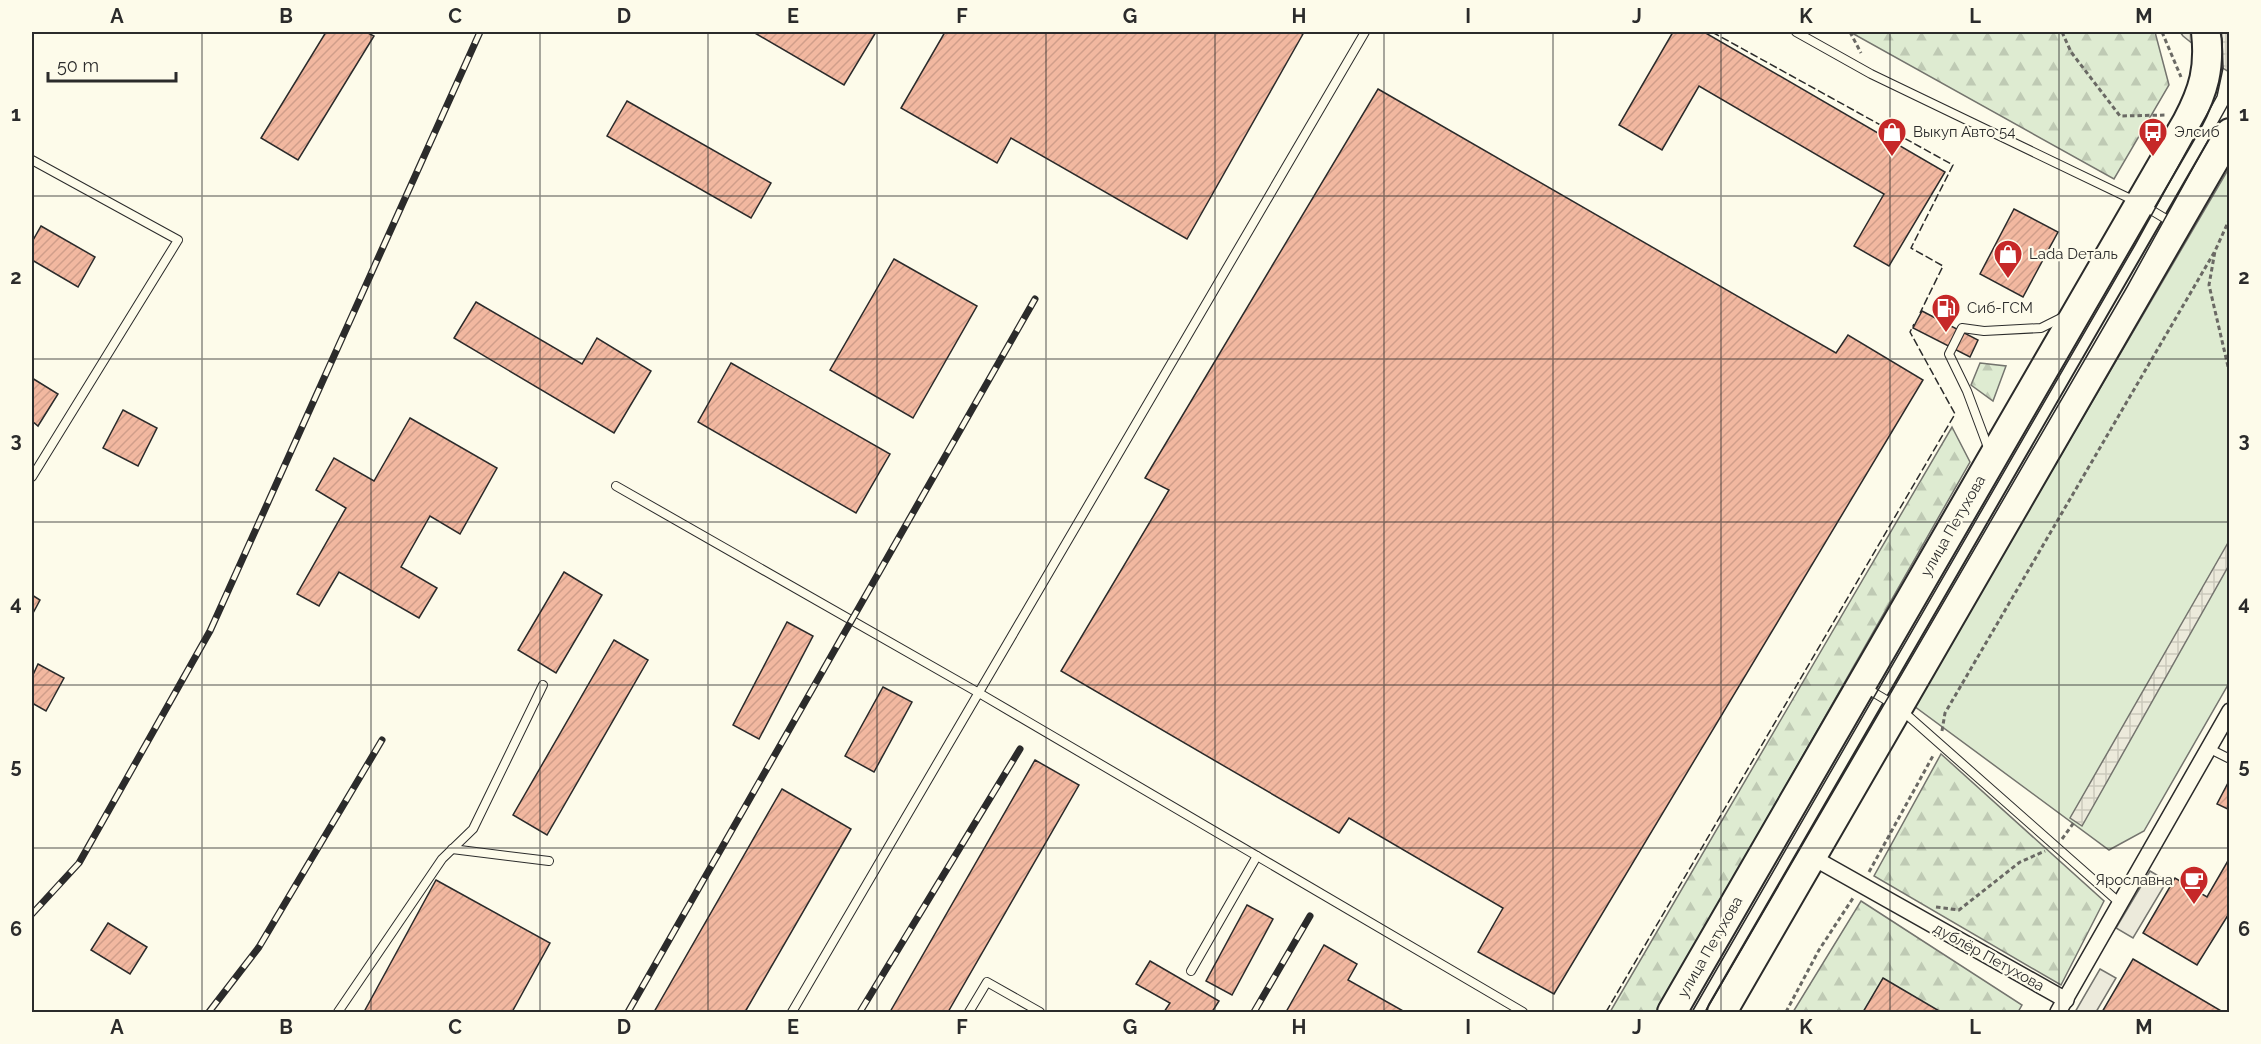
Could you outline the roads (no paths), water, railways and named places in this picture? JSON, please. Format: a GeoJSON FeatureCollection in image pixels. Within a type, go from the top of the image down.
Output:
{"type":"FeatureCollection","features":[{"type":"Feature","properties":{"kind":"highway","name":"улица Петухова"},"geometry":{"type":"LineString","coordinates":[[1672,1012],[2202,93],[2208,52],[2205,32]]}},
{"type":"Feature","properties":{"kind":"highway"},"geometry":{"type":"LineString","coordinates":[[2220,32],[2229,38]]}},
{"type":"Feature","properties":{"kind":"highway"},"geometry":{"type":"LineString","coordinates":[[1722,1012],[2229,133]]}},
{"type":"Feature","properties":{"kind":"street","name":"дублёр Петухова"},"geometry":{"type":"LineString","coordinates":[[1812,857],[2062,1006],[2229,711]]}},
{"type":"Feature","properties":{"kind":"lane"},"geometry":{"type":"LineString","coordinates":[[792,1012],[1365,32]]}},
{"type":"Feature","properties":{"kind":"lane"},"geometry":{"type":"LineString","coordinates":[[1796,32],[1872,74],[2139,203],[2175,224]]}},
{"type":"Feature","properties":{"kind":"lane"},"geometry":{"type":"LineString","coordinates":[[32,160],[178,240],[32,477]]}},
{"type":"Feature","properties":{"kind":"lane"},"geometry":{"type":"LineString","coordinates":[[1992,457],[1967,391],[1949,354],[1962,328],[1984,331],[2041,328],[2078,309]]}},
{"type":"Feature","properties":{"kind":"lane"},"geometry":{"type":"LineString","coordinates":[[616,486],[979,693],[1523,1012]]}},
{"type":"Feature","properties":{"kind":"lane"},"geometry":{"type":"LineString","coordinates":[[338,1012],[442,859],[473,829],[543,685]]}},
{"type":"Feature","properties":{"kind":"lane"},"geometry":{"type":"LineString","coordinates":[[1861,685],[1898,707],[2121,904]]}},
{"type":"Feature","properties":{"kind":"lane"},"geometry":{"type":"LineString","coordinates":[[2208,748],[2229,759]]}},
{"type":"Feature","properties":{"kind":"lane"},"geometry":{"type":"LineString","coordinates":[[452,849],[549,861]]}},
{"type":"Feature","properties":{"kind":"lane"},"geometry":{"type":"LineString","coordinates":[[1191,971],[1257,856]]}},
{"type":"Feature","properties":{"kind":"lane"},"geometry":{"type":"LineString","coordinates":[[969,1012],[987,982],[1040,1012]]}},
{"type":"Feature","properties":{"kind":"tram line"},"geometry":{"type":"LineString","coordinates":[[1692,1012],[2135,245],[2217,96],[2223,68],[2220,32]]}},
{"type":"Feature","properties":{"kind":"tram line"},"geometry":{"type":"LineString","coordinates":[[1705,1012],[2127,287],[2230,101]]}},
{"type":"Feature","properties":{"kind":"railway"},"geometry":{"type":"LineString","coordinates":[[32,914],[79,863],[210,631],[480,32]]}},
{"type":"Feature","properties":{"kind":"railway"},"geometry":{"type":"LineString","coordinates":[[628,1012],[1035,299]]}},
{"type":"Feature","properties":{"kind":"railway"},"geometry":{"type":"LineString","coordinates":[[209,1012],[259,947],[382,740]]}},
{"type":"Feature","properties":{"kind":"railway"},"geometry":{"type":"LineString","coordinates":[[860,1012],[1020,749]]}},
{"type":"Feature","properties":{"kind":"railway"},"geometry":{"type":"LineString","coordinates":[[1254,1012],[1310,916]]}},
{"type":"Feature","properties":{"kind":"place","name":"Выкуп Авто 54"},"geometry":{"type":"Point","coordinates":[1892,158]}},
{"type":"Feature","properties":{"kind":"place","name":"Элсиб"},"geometry":{"type":"Point","coordinates":[2153,158]}},
{"type":"Feature","properties":{"kind":"place","name":"Lada Dеталь"},"geometry":{"type":"Point","coordinates":[2008,280]}},
{"type":"Feature","properties":{"kind":"place","name":"Сиб-ГСМ"},"geometry":{"type":"Point","coordinates":[1946,334]}},
{"type":"Feature","properties":{"kind":"place","name":"Ярославна"},"geometry":{"type":"Point","coordinates":[2194,906]}}]}
